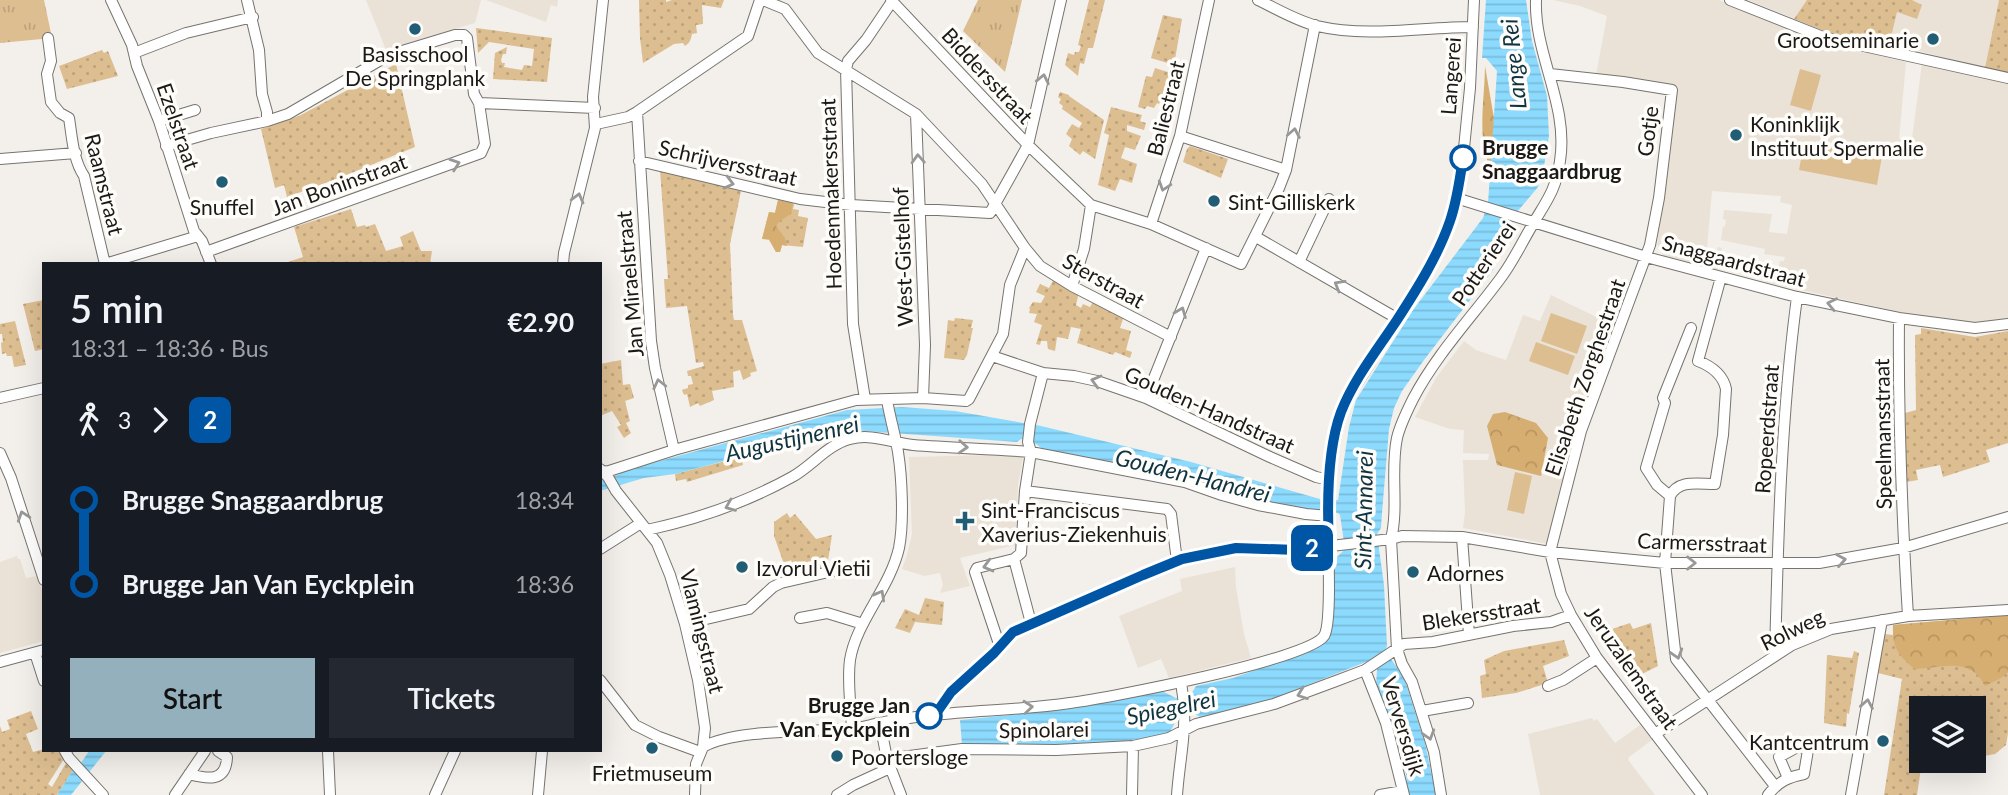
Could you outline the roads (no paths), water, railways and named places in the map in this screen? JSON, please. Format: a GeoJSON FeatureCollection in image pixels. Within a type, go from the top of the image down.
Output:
{"type":"FeatureCollection","features":[{"type":"Feature","properties":{"kind":"street","name":"Ezelstraat"},"geometry":{"type":"LineString","coordinates":[[111,0],[127,30],[194,231],[210,262]]}},
{"type":"Feature","properties":{"kind":"street"},"geometry":{"type":"LineString","coordinates":[[247,0],[260,50],[262,94],[267,121]]}},
{"type":"Feature","properties":{"kind":"street"},"geometry":{"type":"LineString","coordinates":[[563,262],[596,124],[593,97],[603,0]]}},
{"type":"Feature","properties":{"kind":"street"},"geometry":{"type":"LineString","coordinates":[[596,124],[628,117],[637,112],[748,36],[762,0]]}},
{"type":"Feature","properties":{"kind":"street","name":"Sterstraat"},"geometry":{"type":"LineString","coordinates":[[762,0],[785,9],[818,53],[916,114],[982,184],[1040,266],[1072,286],[1171,337]]}},
{"type":"Feature","properties":{"kind":"street","name":"Hoedenmakersstraat"},"geometry":{"type":"LineString","coordinates":[[865,399],[853,324],[846,69],[848,61],[866,40],[892,0]]}},
{"type":"Feature","properties":{"kind":"street","name":"Biddersstraat"},"geometry":{"type":"LineString","coordinates":[[892,0],[1028,145],[1091,205]]}},
{"type":"Feature","properties":{"kind":"street"},"geometry":{"type":"LineString","coordinates":[[996,203],[1028,145],[1060,0]]}},
{"type":"Feature","properties":{"kind":"street","name":"Baliestraat"},"geometry":{"type":"LineString","coordinates":[[1151,224],[1180,136],[1209,0]]}},
{"type":"Feature","properties":{"kind":"street"},"geometry":{"type":"LineString","coordinates":[[1258,0],[1315,26],[1350,31],[1473,27]]}},
{"type":"Feature","properties":{"kind":"street","name":"Langerei"},"geometry":{"type":"LineString","coordinates":[[1329,516],[1332,451],[1346,401],[1421,282],[1450,221],[1465,145],[1475,0]]}},
{"type":"Feature","properties":{"kind":"street","name":"Potterierei"},"geometry":{"type":"LineString","coordinates":[[1391,539],[1395,523],[1395,450],[1397,436],[1405,417],[1427,376],[1502,276],[1553,192],[1561,160],[1562,135],[1536,22],[1536,0]]}},
{"type":"Feature","properties":{"kind":"street"},"geometry":{"type":"LineString","coordinates":[[1730,0],[1823,37],[2008,78]]}},
{"type":"Feature","properties":{"kind":"street"},"geometry":{"type":"LineString","coordinates":[[134,53],[186,33],[253,17]]}},
{"type":"Feature","properties":{"kind":"street"},"geometry":{"type":"LineString","coordinates":[[1072,286],[1084,249],[1091,205],[1151,224],[1241,264],[1286,170],[1315,26]]}},
{"type":"Feature","properties":{"kind":"street"},"geometry":{"type":"LineString","coordinates":[[166,146],[288,114],[389,55],[455,35],[464,35],[467,38],[474,94],[479,103],[594,108]]}},
{"type":"Feature","properties":{"kind":"street","name":"Raamstraat"},"geometry":{"type":"LineString","coordinates":[[48,38],[51,61],[47,74],[51,102],[60,113],[69,118],[105,262]]}},
{"type":"Feature","properties":{"kind":"street","name":"Gotje"},"geometry":{"type":"LineString","coordinates":[[1550,74],[1672,90],[1655,225],[1646,257]]}},
{"type":"Feature","properties":{"kind":"street","name":"Jan Boninstraat"},"geometry":{"type":"LineString","coordinates":[[206,252],[471,158],[483,150],[485,144],[479,103]]}},
{"type":"Feature","properties":{"kind":"street"},"geometry":{"type":"LineString","coordinates":[[159,121],[195,110]]}},
{"type":"Feature","properties":{"kind":"street","name":"Jan Miraelstraat"},"geometry":{"type":"LineString","coordinates":[[637,112],[651,341],[674,450]]}},
{"type":"Feature","properties":{"kind":"street","name":"West-Gistelhof"},"geometry":{"type":"LineString","coordinates":[[916,114],[925,334],[923,398]]}},
{"type":"Feature","properties":{"kind":"street"},"geometry":{"type":"LineString","coordinates":[[1180,136],[1286,170]]}},
{"type":"Feature","properties":{"kind":"street"},"geometry":{"type":"LineString","coordinates":[[0,159],[76,153]]}},
{"type":"Feature","properties":{"kind":"street","name":"Schrijversstraat"},"geometry":{"type":"LineString","coordinates":[[639,161],[800,199],[850,205],[990,212],[996,203]]}},
{"type":"Feature","properties":{"kind":"street","name":"Snaggaardstraat"},"geometry":{"type":"LineString","coordinates":[[1456,198],[1646,257],[1797,297],[1899,318],[1975,328],[2008,324]]}},
{"type":"Feature","properties":{"kind":"street"},"geometry":{"type":"LineString","coordinates":[[1299,262],[1329,199]]}},
{"type":"Feature","properties":{"kind":"street"},"geometry":{"type":"LineString","coordinates":[[112,262],[198,236]]}},
{"type":"Feature","properties":{"kind":"street"},"geometry":{"type":"LineString","coordinates":[[1256,237],[1398,319]]}},
{"type":"Feature","properties":{"kind":"street"},"geometry":{"type":"LineString","coordinates":[[603,473],[833,405],[865,399],[888,403],[923,398],[961,401],[969,399],[1000,343],[1006,324],[1010,285],[1025,248]]}},
{"type":"Feature","properties":{"kind":"street"},"geometry":{"type":"LineString","coordinates":[[1146,398],[1206,248]]}},
{"type":"Feature","properties":{"kind":"street","name":"Elisabeth Zorghestraat"},"geometry":{"type":"LineString","coordinates":[[1550,552],[1581,431],[1646,257]]}},
{"type":"Feature","properties":{"kind":"street"},"geometry":{"type":"LineString","coordinates":[[1721,277],[1698,361],[1711,366],[1725,382],[1726,389],[1723,435],[1715,484],[1685,484],[1678,486],[1670,496],[1665,563],[1675,659],[1771,791],[1788,778]]}},
{"type":"Feature","properties":{"kind":"street","name":"Ropeerdstraat"},"geometry":{"type":"LineString","coordinates":[[1774,656],[1786,400],[1797,297]]}},
{"type":"Feature","properties":{"kind":"street","name":"Speelmansstraat"},"geometry":{"type":"LineString","coordinates":[[1899,318],[1903,548],[1908,616]]}},
{"type":"Feature","properties":{"kind":"street"},"geometry":{"type":"LineString","coordinates":[[1670,496],[1657,485],[1646,468],[1665,403],[1663,398],[1691,328]]}},
{"type":"Feature","properties":{"kind":"street","name":"Gouden-Handstraat"},"geometry":{"type":"LineString","coordinates":[[992,356],[1043,373],[1097,381],[1146,398],[1282,462],[1316,477],[1330,480]]}},
{"type":"Feature","properties":{"kind":"street"},"geometry":{"type":"LineString","coordinates":[[1000,647],[975,572],[977,568],[1014,559],[1021,553],[1025,491],[1032,449],[1030,424],[1043,373]]}},
{"type":"Feature","properties":{"kind":"street"},"geometry":{"type":"LineString","coordinates":[[0,398],[42,388]]}},
{"type":"Feature","properties":{"kind":"street"},"geometry":{"type":"LineString","coordinates":[[852,729],[849,681],[851,658],[863,624],[885,587],[900,543],[901,494],[895,437],[888,403]]}},
{"type":"Feature","properties":{"kind":"street"},"geometry":{"type":"LineString","coordinates":[[602,548],[644,527],[707,515],[755,495],[792,477],[839,443],[850,439],[895,437],[910,445],[1032,449],[1185,482],[1258,505],[1329,516],[1328,613],[1324,637],[1312,646],[1255,664],[1181,682],[1069,703],[935,715],[852,729],[762,734],[718,740],[701,749],[652,734],[635,725],[602,683]]}},
{"type":"Feature","properties":{"kind":"street"},"geometry":{"type":"LineString","coordinates":[[0,453],[42,574]]}},
{"type":"Feature","properties":{"kind":"street","name":"Vlamingstraat"},"geometry":{"type":"LineString","coordinates":[[603,473],[657,544],[685,624],[698,680],[705,728],[695,772],[695,795]]}},
{"type":"Feature","properties":{"kind":"street"},"geometry":{"type":"LineString","coordinates":[[1025,491],[1167,509],[1171,514],[1177,561]]}},
{"type":"Feature","properties":{"kind":"street","name":"Carmersstraat"},"geometry":{"type":"LineString","coordinates":[[935,715],[951,692],[1013,632],[1177,561],[1236,548],[1297,550],[1402,536],[1462,537],[1550,552],[1665,563],[1835,562],[1903,548],[2008,517]]}},
{"type":"Feature","properties":{"kind":"street"},"geometry":{"type":"LineString","coordinates":[[1462,537],[1469,635]]}},
{"type":"Feature","properties":{"kind":"street"},"geometry":{"type":"LineString","coordinates":[[1391,539],[1393,652],[1412,682],[1434,752],[1441,795]]}},
{"type":"Feature","properties":{"kind":"street","name":"Jeruzalemstraat"},"geometry":{"type":"LineString","coordinates":[[1550,552],[1571,615],[1597,658],[1702,795]]}},
{"type":"Feature","properties":{"kind":"street"},"geometry":{"type":"LineString","coordinates":[[1014,559],[1031,623]]}},
{"type":"Feature","properties":{"kind":"street"},"geometry":{"type":"LineString","coordinates":[[685,624],[749,609],[772,587],[832,572]]}},
{"type":"Feature","properties":{"kind":"street","name":"Rolweg"},"geometry":{"type":"LineString","coordinates":[[1654,734],[1792,645],[1831,629],[1908,616],[2008,610]]}},
{"type":"Feature","properties":{"kind":"street"},"geometry":{"type":"LineString","coordinates":[[800,618],[827,613],[863,624]]}},
{"type":"Feature","properties":{"kind":"street","name":"Blekersstraat"},"geometry":{"type":"LineString","coordinates":[[1369,667],[1404,644],[1551,622],[1571,615]]}},
{"type":"Feature","properties":{"kind":"street"},"geometry":{"type":"LineString","coordinates":[[1852,795],[1882,620]]}},
{"type":"Feature","properties":{"kind":"street"},"geometry":{"type":"LineString","coordinates":[[0,662],[40,651]]}},
{"type":"Feature","properties":{"kind":"street"},"geometry":{"type":"LineString","coordinates":[[1548,686],[1563,680],[1597,658]]}},
{"type":"Feature","properties":{"kind":"street","name":"Spinolarei"},"geometry":{"type":"LineString","coordinates":[[837,795],[856,790],[889,764],[962,749],[1056,750],[1133,746],[1169,738],[1196,724],[1274,704],[1369,667]]}},
{"type":"Feature","properties":{"kind":"street","name":"Verversdijk"},"geometry":{"type":"LineString","coordinates":[[1369,667],[1404,793]]}},
{"type":"Feature","properties":{"kind":"street"},"geometry":{"type":"LineString","coordinates":[[1177,795],[1185,729],[1181,682]]}},
{"type":"Feature","properties":{"kind":"street"},"geometry":{"type":"LineString","coordinates":[[1422,712],[1468,703]]}},
{"type":"Feature","properties":{"kind":"street"},"geometry":{"type":"LineString","coordinates":[[880,723],[889,764],[901,795]]}},
{"type":"Feature","properties":{"kind":"street"},"geometry":{"type":"LineString","coordinates":[[1132,795],[1133,746]]}},
{"type":"Feature","properties":{"kind":"street"},"geometry":{"type":"LineString","coordinates":[[175,795],[204,752]]}},
{"type":"Feature","properties":{"kind":"street"},"geometry":{"type":"LineString","coordinates":[[189,774],[206,779],[221,773],[227,757],[220,752]]}},
{"type":"Feature","properties":{"kind":"street"},"geometry":{"type":"LineString","coordinates":[[328,752],[330,795]]}},
{"type":"Feature","properties":{"kind":"street"},"geometry":{"type":"LineString","coordinates":[[435,795],[455,752]]}},
{"type":"Feature","properties":{"kind":"street"},"geometry":{"type":"LineString","coordinates":[[538,795],[542,752]]}},
{"type":"Feature","properties":{"kind":"street"},"geometry":{"type":"LineString","coordinates":[[67,754],[103,795]]}},
{"type":"Feature","properties":{"kind":"street"},"geometry":{"type":"LineString","coordinates":[[1380,795],[1404,793]]}},
{"type":"Feature","properties":{"kind":"water"},"geometry":{"type":"Polygon","coordinates":[[[1486,0],[1526,0],[1532,41],[1547,96],[1549,136],[1544,166],[1538,187],[1517,212],[1493,270],[1424,360],[1402,391],[1394,408],[1389,429],[1381,528],[1377,534],[1384,585],[1385,651],[1404,677],[1425,743],[1436,795],[1408,795],[1406,774],[1397,741],[1376,686],[1377,669],[1371,660],[1259,704],[1202,718],[1193,713],[1179,715],[1169,734],[1112,743],[962,745],[960,720],[1069,709],[1162,691],[1176,698],[1190,696],[1196,686],[1233,678],[1316,648],[1323,643],[1332,629],[1334,560],[1345,549],[1338,513],[1294,509],[1044,450],[1021,439],[1017,442],[851,430],[825,439],[819,436],[602,490],[602,479],[623,471],[847,410],[902,407],[955,411],[1041,426],[1191,462],[1320,499],[1338,500],[1349,427],[1356,400],[1413,310],[1483,218],[1488,203],[1497,71],[1486,58],[1482,58],[1486,0]]]}},
{"type":"Feature","properties":{"kind":"water"},"geometry":{"type":"Polygon","coordinates":[[[88,752],[105,752],[71,795],[57,795],[73,770],[88,752]]]}},
{"type":"Feature","properties":{"kind":"place","name":"Basisschool De Springplank"},"geometry":{"type":"Point","coordinates":[415,29]}},
{"type":"Feature","properties":{"kind":"place","name":"Grootseminarie"},"geometry":{"type":"Point","coordinates":[1933,39]}},
{"type":"Feature","properties":{"kind":"place","name":"Koninklijk Instituut Spermalie"},"geometry":{"type":"Point","coordinates":[1736,135]}},
{"type":"Feature","properties":{"kind":"place","name":"Brugge Snaggaardbrug"},"geometry":{"type":"Point","coordinates":[1463,158]}},
{"type":"Feature","properties":{"kind":"place","name":"Snuffel"},"geometry":{"type":"Point","coordinates":[222,182]}},
{"type":"Feature","properties":{"kind":"place","name":"Sint-Gilliskerk"},"geometry":{"type":"Point","coordinates":[1214,201]}},
{"type":"Feature","properties":{"kind":"place","name":"Sint-Franciscus Xaverius-Ziekenhuis"},"geometry":{"type":"Point","coordinates":[965,521]}},
{"type":"Feature","properties":{"kind":"place","name":"Izvorul Vietii"},"geometry":{"type":"Point","coordinates":[742,567]}},
{"type":"Feature","properties":{"kind":"place","name":"Adornes"},"geometry":{"type":"Point","coordinates":[1413,572]}},
{"type":"Feature","properties":{"kind":"place","name":"Brugge Jan Van Eyckplein"},"geometry":{"type":"Point","coordinates":[929,716]}},
{"type":"Feature","properties":{"kind":"place","name":"Kantcentrum"},"geometry":{"type":"Point","coordinates":[1883,741]}},
{"type":"Feature","properties":{"kind":"place","name":"Frietmuseum"},"geometry":{"type":"Point","coordinates":[652,748]}},
{"type":"Feature","properties":{"kind":"place","name":"Poortersloge"},"geometry":{"type":"Point","coordinates":[837,756]}},
{"type":"Feature","properties":{"kind":"water label","name":"Lange Rei"},"geometry":{"type":"Point","coordinates":[1513,64]}},
{"type":"Feature","properties":{"kind":"water label","name":"Augustijnenrei"},"geometry":{"type":"Point","coordinates":[792,438]}},
{"type":"Feature","properties":{"kind":"water label","name":"Gouden-Handrei"},"geometry":{"type":"Point","coordinates":[1193,475]}},
{"type":"Feature","properties":{"kind":"water label","name":"Sint-Annarei"},"geometry":{"type":"Point","coordinates":[1363,510]}},
{"type":"Feature","properties":{"kind":"water label","name":"Spiegelrei"},"geometry":{"type":"Point","coordinates":[1171,707]}}]}
